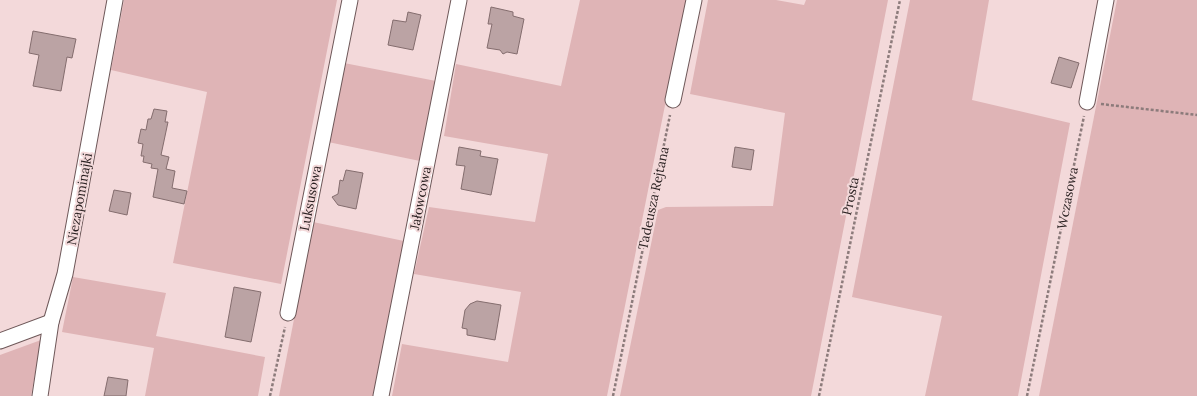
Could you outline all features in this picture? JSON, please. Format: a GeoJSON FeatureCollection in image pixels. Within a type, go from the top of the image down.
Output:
{"type":"FeatureCollection","features":[{"type":"Feature","properties":{"kind":"street","name":"Niezapominajki"},"geometry":{"type":"LineString","coordinates":[[40,396],[51,322],[65,274],[115,0]]}},
{"type":"Feature","properties":{"kind":"street","name":"Luksusowa"},"geometry":{"type":"LineString","coordinates":[[288,313],[350,0]]}},
{"type":"Feature","properties":{"kind":"street","name":"Jałowcowa"},"geometry":{"type":"LineString","coordinates":[[381,396],[460,0]]}},
{"type":"Feature","properties":{"kind":"street"},"geometry":{"type":"LineString","coordinates":[[673,100],[694,0]]}},
{"type":"Feature","properties":{"kind":"street"},"geometry":{"type":"LineString","coordinates":[[1087,102],[1106,0]]}},
{"type":"Feature","properties":{"kind":"street"},"geometry":{"type":"LineString","coordinates":[[0,341],[51,322]]}},
{"type":"Feature","properties":{"kind":"path","name":"Prosta"},"geometry":{"type":"LineString","coordinates":[[819,396],[900,0]]}},
{"type":"Feature","properties":{"kind":"path","name":"Tadeusza Rejtana"},"geometry":{"type":"LineString","coordinates":[[613,396],[673,100]]}},
{"type":"Feature","properties":{"kind":"path"},"geometry":{"type":"LineString","coordinates":[[1087,102],[1197,114]]}},
{"type":"Feature","properties":{"kind":"path","name":"Wczasowa"},"geometry":{"type":"LineString","coordinates":[[1027,396],[1087,102]]}},
{"type":"Feature","properties":{"kind":"path"},"geometry":{"type":"LineString","coordinates":[[270,396],[288,313]]}},
{"type":"Feature","properties":{"kind":"shaded area"},"geometry":{"type":"Polygon","coordinates":[[[124,0],[337,0],[281,284],[173,263],[207,92],[111,70],[124,0]]]}},
{"type":"Feature","properties":{"kind":"shaded area"},"geometry":{"type":"Polygon","coordinates":[[[580,0],[686,0],[607,396],[392,396],[402,344],[508,362],[521,292],[414,274],[429,207],[535,222],[548,154],[444,136],[456,64],[561,86],[580,0]]]}},
{"type":"Feature","properties":{"kind":"shaded area"},"geometry":{"type":"Polygon","coordinates":[[[708,0],[776,0],[804,5],[806,0],[888,0],[811,396],[620,396],[658,210],[666,207],[773,206],[785,113],[690,94],[708,0]]]}},
{"type":"Feature","properties":{"kind":"shaded area"},"geometry":{"type":"Polygon","coordinates":[[[910,0],[989,0],[972,100],[1070,123],[1018,396],[925,396],[942,316],[852,297],[910,0]]]}},
{"type":"Feature","properties":{"kind":"shaded area"},"geometry":{"type":"Polygon","coordinates":[[[1117,0],[1197,0],[1197,396],[1039,396],[1117,0]]]}},
{"type":"Feature","properties":{"kind":"shaded area"},"geometry":{"type":"Polygon","coordinates":[[[344,63],[436,81],[420,161],[328,142],[344,63]]]}},
{"type":"Feature","properties":{"kind":"shaded area"},"geometry":{"type":"Polygon","coordinates":[[[313,222],[404,241],[373,396],[279,396],[313,222]]]}},
{"type":"Feature","properties":{"kind":"shaded area"},"geometry":{"type":"Polygon","coordinates":[[[73,277],[166,293],[156,336],[265,357],[258,396],[145,396],[154,348],[62,332],[73,277]]]}},
{"type":"Feature","properties":{"kind":"shaded area"},"geometry":{"type":"Polygon","coordinates":[[[41,340],[31,396],[0,396],[0,355],[41,340]]]}},
{"type":"Feature","properties":{"kind":"building"},"geometry":{"type":"Polygon","coordinates":[[[491,7],[513,12],[513,16],[524,19],[517,54],[507,52],[503,54],[500,50],[487,48],[492,24],[488,24],[491,7]]]}},
{"type":"Feature","properties":{"kind":"building"},"geometry":{"type":"Polygon","coordinates":[[[408,12],[421,15],[413,50],[388,45],[393,20],[406,22],[408,12]]]}},
{"type":"Feature","properties":{"kind":"building"},"geometry":{"type":"Polygon","coordinates":[[[33,31],[76,39],[72,58],[67,57],[61,91],[33,86],[39,55],[29,53],[33,31]]]}},
{"type":"Feature","properties":{"kind":"building"},"geometry":{"type":"Polygon","coordinates":[[[1059,57],[1079,63],[1071,88],[1051,83],[1059,57]]]}},
{"type":"Feature","properties":{"kind":"building"},"geometry":{"type":"Polygon","coordinates":[[[154,109],[167,111],[165,122],[168,122],[161,155],[169,157],[166,169],[175,171],[172,188],[187,191],[184,204],[153,197],[158,169],[151,168],[152,164],[143,162],[144,156],[141,156],[143,144],[138,143],[141,129],[146,130],[148,119],[151,119],[154,109]]]}},
{"type":"Feature","properties":{"kind":"building"},"geometry":{"type":"Polygon","coordinates":[[[459,147],[481,151],[480,156],[498,159],[491,195],[461,189],[465,166],[456,165],[459,147]]]}},
{"type":"Feature","properties":{"kind":"building"},"geometry":{"type":"Polygon","coordinates":[[[735,147],[754,150],[751,170],[732,167],[735,147]]]}},
{"type":"Feature","properties":{"kind":"building"},"geometry":{"type":"Polygon","coordinates":[[[346,170],[363,173],[356,209],[338,205],[332,197],[338,194],[340,180],[343,181],[346,170]]]}},
{"type":"Feature","properties":{"kind":"building"},"geometry":{"type":"Polygon","coordinates":[[[114,190],[131,193],[127,215],[109,211],[114,190]]]}},
{"type":"Feature","properties":{"kind":"building"},"geometry":{"type":"Polygon","coordinates":[[[234,287],[261,292],[251,342],[225,337],[234,287]]]}},
{"type":"Feature","properties":{"kind":"building"},"geometry":{"type":"Polygon","coordinates":[[[477,301],[501,305],[495,340],[467,335],[467,329],[462,328],[465,310],[470,304],[477,301]]]}},
{"type":"Feature","properties":{"kind":"building"},"geometry":{"type":"Polygon","coordinates":[[[108,377],[128,380],[126,396],[104,396],[108,377]]]}}]}
